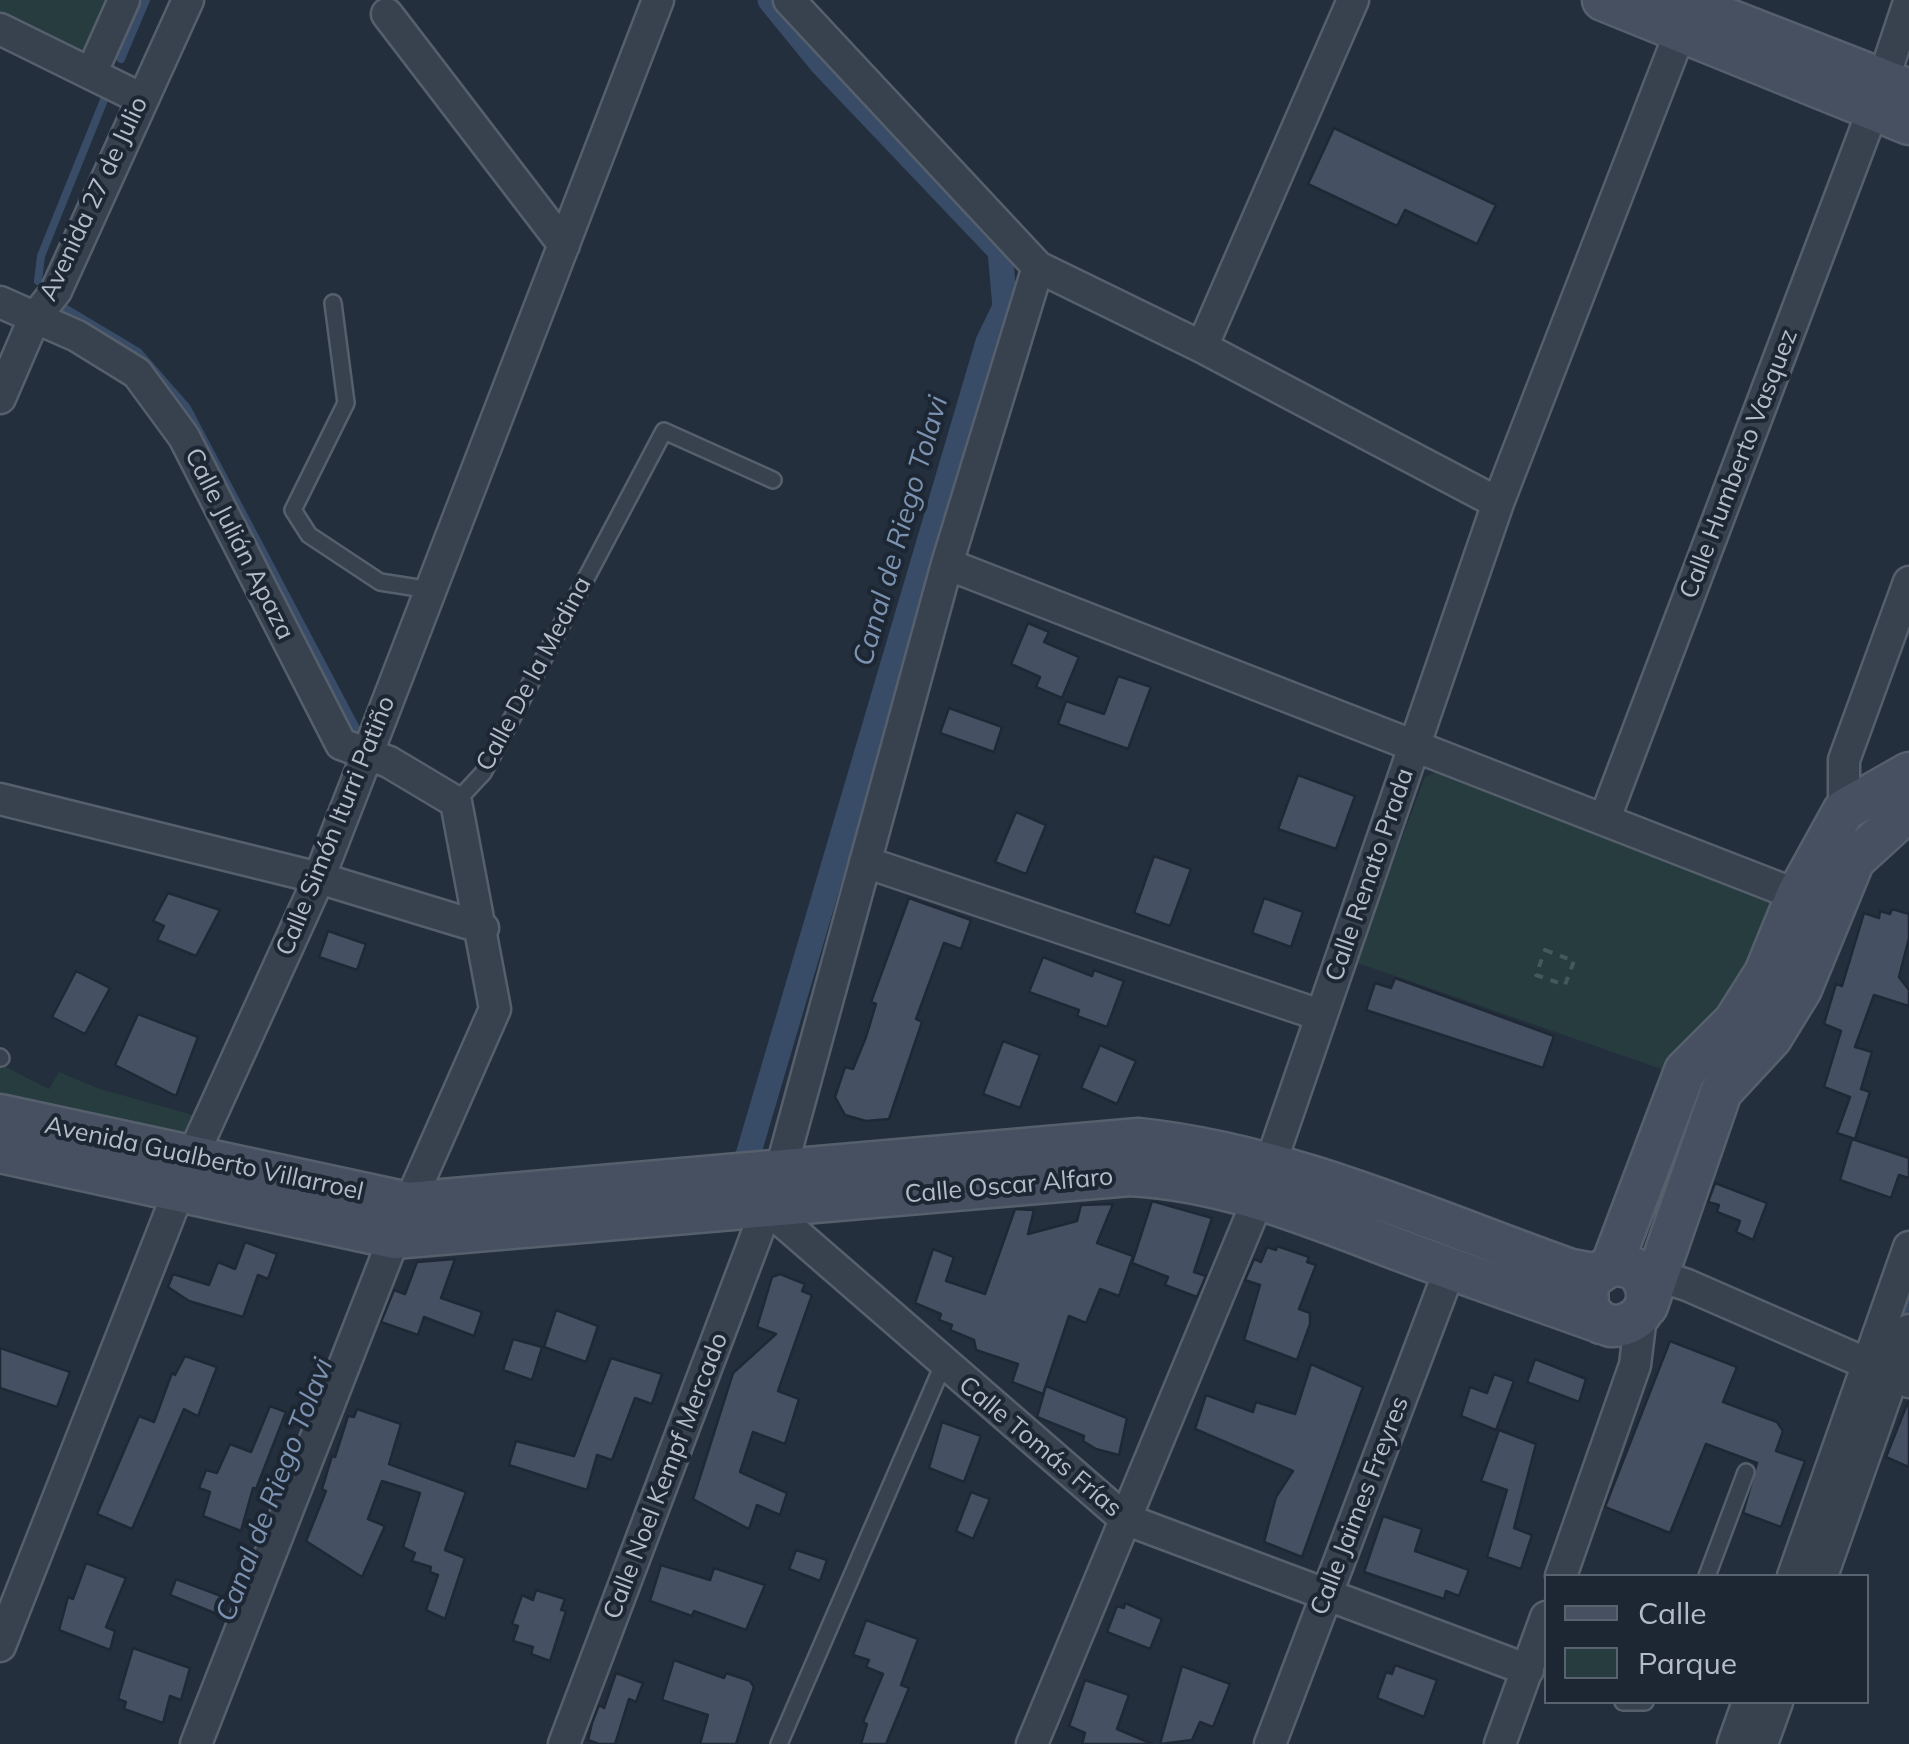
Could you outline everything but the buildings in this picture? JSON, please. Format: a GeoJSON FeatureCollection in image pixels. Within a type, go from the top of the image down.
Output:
{"type":"FeatureCollection","features":[{"type":"Feature","properties":{"kind":"main road"},"geometry":{"type":"LineString","coordinates":[[1603,0],[1685,10],[1894,101]]}},
{"type":"Feature","properties":{"kind":"main road"},"geometry":{"type":"LineString","coordinates":[[1625,1294],[1685,1071],[1734,1022],[1766,972],[1797,895],[1844,810],[1909,773]]}},
{"type":"Feature","properties":{"kind":"main road"},"geometry":{"type":"LineString","coordinates":[[1625,1294],[1721,1092],[1771,1038],[1800,989],[1854,860],[1899,818],[1909,816]]}},
{"type":"Feature","properties":{"kind":"main road","name":"Avenida Gualberto Villarroel"},"geometry":{"type":"LineString","coordinates":[[0,1115],[194,1155],[401,1221]]}},
{"type":"Feature","properties":{"kind":"main road","name":"Avenida Gualberto Villarroel"},"geometry":{"type":"LineString","coordinates":[[0,1152],[178,1194],[401,1221]]}},
{"type":"Feature","properties":{"kind":"main road","name":"Calle Oscar Alfaro"},"geometry":{"type":"LineString","coordinates":[[401,1221],[774,1191],[1130,1174],[1265,1180],[1625,1294]]}},
{"type":"Feature","properties":{"kind":"main road","name":"Calle Oscar Alfaro"},"geometry":{"type":"LineString","coordinates":[[1265,1180],[1450,1268],[1625,1294]]}},
{"type":"Feature","properties":{"kind":"street"},"geometry":{"type":"LineString","coordinates":[[90,74],[124,0]]}},
{"type":"Feature","properties":{"kind":"street","name":"Avenida 27 de Julio"},"geometry":{"type":"LineString","coordinates":[[0,398],[34,320],[56,291],[188,0]]}},
{"type":"Feature","properties":{"kind":"street","name":"Calle Simón Iturri Patiño"},"geometry":{"type":"LineString","coordinates":[[0,1646],[194,1155],[318,878],[368,755],[658,0]]}},
{"type":"Feature","properties":{"kind":"street"},"geometry":{"type":"LineString","coordinates":[[789,0],[1038,268],[1202,347],[1498,502]]}},
{"type":"Feature","properties":{"kind":"street"},"geometry":{"type":"LineString","coordinates":[[1202,347],[1353,0]]}},
{"type":"Feature","properties":{"kind":"street","name":"Calle Humberto Vasquez"},"geometry":{"type":"LineString","coordinates":[[1604,818],[1894,101],[1909,2]]}},
{"type":"Feature","properties":{"kind":"street","name":"Calle Renato Prada"},"geometry":{"type":"LineString","coordinates":[[1032,1744],[1265,1180],[1498,502],[1685,10]]}},
{"type":"Feature","properties":{"kind":"street"},"geometry":{"type":"LineString","coordinates":[[387,14],[564,245]]}},
{"type":"Feature","properties":{"kind":"street"},"geometry":{"type":"LineString","coordinates":[[0,29],[142,99]]}},
{"type":"Feature","properties":{"kind":"street","name":"Calle Noel Kempf Mercado"},"geometry":{"type":"LineString","coordinates":[[564,1744],[774,1191],[947,564],[1038,268]]}},
{"type":"Feature","properties":{"kind":"street","name":"Calle Julián Apaza"},"geometry":{"type":"LineString","coordinates":[[0,302],[77,336],[137,374],[184,437],[342,744],[389,762],[456,802]]}},
{"type":"Feature","properties":{"kind":"street"},"geometry":{"type":"LineString","coordinates":[[947,564],[1797,895]]}},
{"type":"Feature","properties":{"kind":"street"},"geometry":{"type":"LineString","coordinates":[[1844,810],[1844,760],[1909,582]]}},
{"type":"Feature","properties":{"kind":"street"},"geometry":{"type":"LineString","coordinates":[[0,800],[318,878],[483,928]]}},
{"type":"Feature","properties":{"kind":"street"},"geometry":{"type":"LineString","coordinates":[[196,1744],[401,1221],[495,1009],[483,928],[456,802]]}},
{"type":"Feature","properties":{"kind":"street"},"geometry":{"type":"LineString","coordinates":[[865,862],[1320,1015]]}},
{"type":"Feature","properties":{"kind":"street","name":"Calle Tomás Frías"},"geometry":{"type":"LineString","coordinates":[[774,1191],[943,1365],[1125,1519],[1326,1598],[1537,1674]]}},
{"type":"Feature","properties":{"kind":"street"},"geometry":{"type":"LineString","coordinates":[[1823,1574],[1890,1374],[1909,1248]]}},
{"type":"Feature","properties":{"kind":"street","name":"Calle Jaimes Freyres"},"geometry":{"type":"LineString","coordinates":[[1270,1744],[1450,1268]]}},
{"type":"Feature","properties":{"kind":"street"},"geometry":{"type":"LineString","coordinates":[[1562,1574],[1635,1365],[1628,1346],[1625,1294]]}},
{"type":"Feature","properties":{"kind":"street","name":"Calle Oscar Alfaro"},"geometry":{"type":"LineString","coordinates":[[1625,1294],[1890,1374]]}},
{"type":"Feature","properties":{"kind":"street"},"geometry":{"type":"LineString","coordinates":[[1794,1574],[1909,1330]]}},
{"type":"Feature","properties":{"kind":"street"},"geometry":{"type":"LineString","coordinates":[[1500,1744],[1537,1674],[1544,1630]]}},
{"type":"Feature","properties":{"kind":"street"},"geometry":{"type":"LineString","coordinates":[[1733,1744],[1747,1704]]}},
{"type":"Feature","properties":{"kind":"street"},"geometry":{"type":"LineString","coordinates":[[1762,1744],[1776,1704]]}},
{"type":"Feature","properties":{"kind":"lane"},"geometry":{"type":"LineString","coordinates":[[333,303],[346,402],[294,510],[309,535],[380,582],[431,590]]}},
{"type":"Feature","properties":{"kind":"lane","name":"Calle De la Medina"},"geometry":{"type":"LineString","coordinates":[[456,802],[484,773],[664,432],[774,480]]}},
{"type":"Feature","properties":{"kind":"lane"},"geometry":{"type":"LineString","coordinates":[[779,1744],[943,1365]]}},
{"type":"Feature","properties":{"kind":"lane"},"geometry":{"type":"LineString","coordinates":[[1708,1574],[1746,1472]]}},
{"type":"Feature","properties":{"kind":"path"},"geometry":{"type":"LineString","coordinates":[[1545,950],[1574,961],[1566,985],[1536,975],[1545,950]]}},
{"type":"Feature","properties":{"kind":"green space"},"geometry":{"type":"Polygon","coordinates":[[[0,0],[114,0],[85,59],[0,17],[0,0]]]}},
{"type":"Feature","properties":{"kind":"green space"},"geometry":{"type":"Polygon","coordinates":[[[1439,771],[1771,897],[1776,912],[1724,1007],[1664,1070],[1355,962],[1425,777],[1439,771]]]}},
{"type":"Feature","properties":{"kind":"green space"},"geometry":{"type":"Polygon","coordinates":[[[0,1064],[49,1089],[59,1072],[100,1089],[200,1117],[187,1142],[0,1101],[0,1064]]]}},
{"type":"Feature","properties":{"kind":"waterway","name":"Canal de Riego Tolavi"},"geometry":{"type":"LineString","coordinates":[[121,59],[146,0]]}},
{"type":"Feature","properties":{"kind":"waterway","name":"Canal de Riego Tolavi"},"geometry":{"type":"LineString","coordinates":[[748,1155],[988,342],[1005,307],[1000,251],[823,65],[770,0]]}},
{"type":"Feature","properties":{"kind":"waterway","name":"Canal de Riego Tolavi"},"geometry":{"type":"LineString","coordinates":[[38,281],[41,256],[106,95]]}},
{"type":"Feature","properties":{"kind":"waterway","name":"Canal de Riego Tolavi"},"geometry":{"type":"LineString","coordinates":[[66,309],[138,352],[187,408],[357,730]]}},
{"type":"Feature","properties":{"kind":"waterway"},"geometry":{"type":"LineString","coordinates":[[1899,1326],[1909,1298]]}}]}
